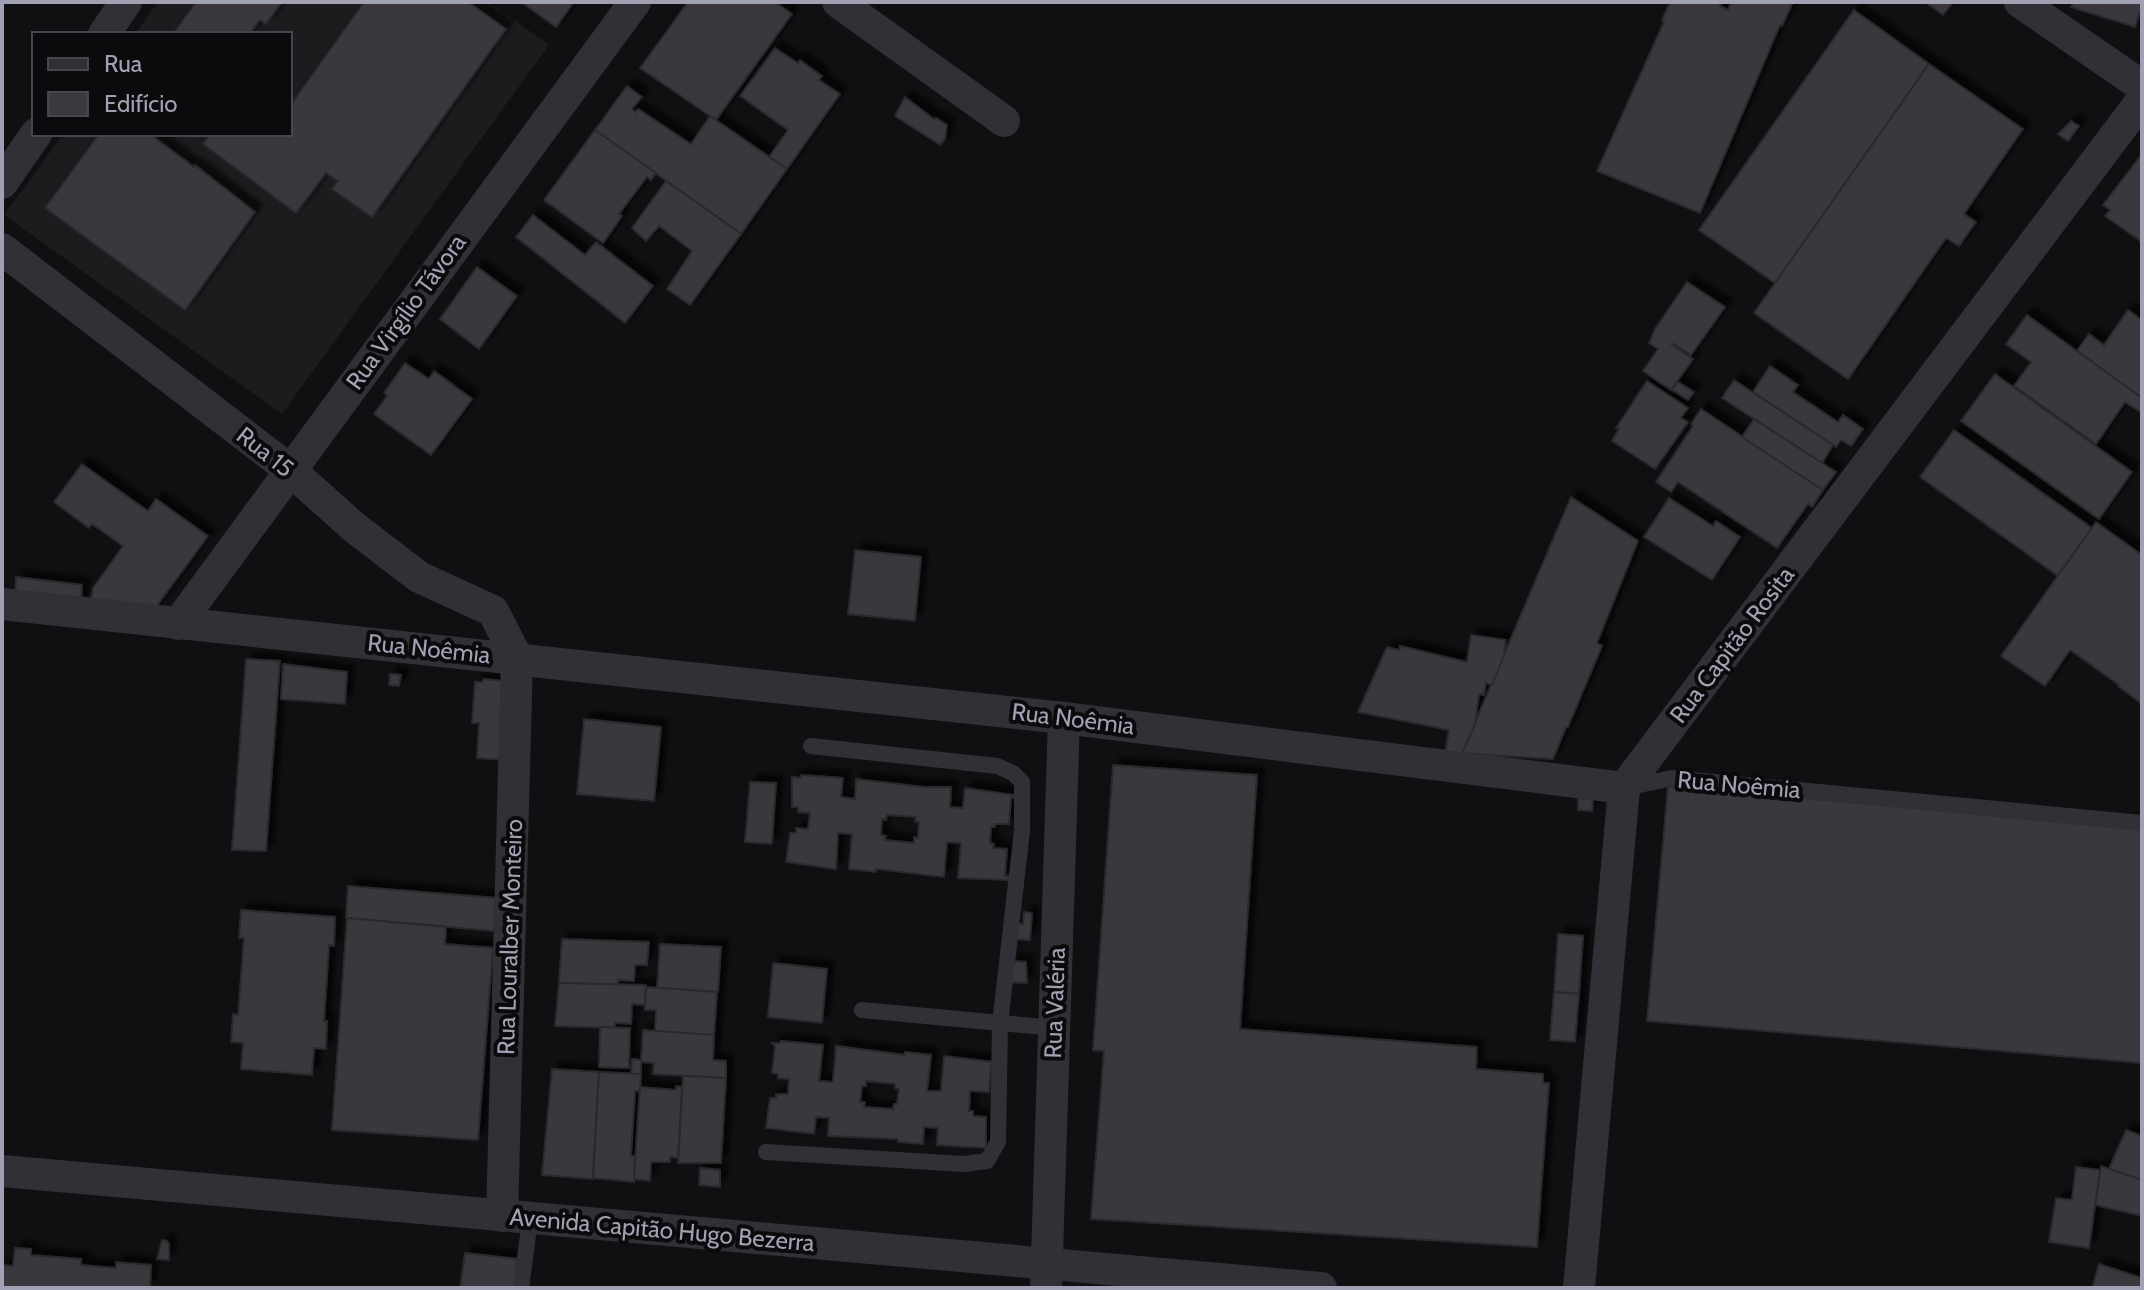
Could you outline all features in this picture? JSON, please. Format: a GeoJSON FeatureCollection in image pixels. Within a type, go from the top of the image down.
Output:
{"type":"FeatureCollection","features":[{"type":"Feature","properties":{"kind":"street"},"geometry":{"type":"LineString","coordinates":[[105,32],[126,2]]}},
{"type":"Feature","properties":{"kind":"street","name":"Rua Virgílio Távora"},"geometry":{"type":"LineString","coordinates":[[178,624],[635,2]]}},
{"type":"Feature","properties":{"kind":"street"},"geometry":{"type":"LineString","coordinates":[[838,2],[1004,121]]}},
{"type":"Feature","properties":{"kind":"street"},"geometry":{"type":"LineString","coordinates":[[2020,2],[2142,86]]}},
{"type":"Feature","properties":{"kind":"street","name":"Rua Capitão Rosita"},"geometry":{"type":"LineString","coordinates":[[1624,788],[2142,100]]}},
{"type":"Feature","properties":{"kind":"street"},"geometry":{"type":"LineString","coordinates":[[2,183],[35,136]]}},
{"type":"Feature","properties":{"kind":"street","name":"Rua 15"},"geometry":{"type":"LineString","coordinates":[[2,249],[290,470],[355,528],[419,577],[493,611],[517,658]]}},
{"type":"Feature","properties":{"kind":"street","name":"Rua Noêmia"},"geometry":{"type":"LineString","coordinates":[[2,604],[1064,718],[1624,788]]}},
{"type":"Feature","properties":{"kind":"street","name":"Rua Louralber Monteiro"},"geometry":{"type":"LineString","coordinates":[[516,1218],[517,658]]}},
{"type":"Feature","properties":{"kind":"street","name":"Rua Valéria"},"geometry":{"type":"LineString","coordinates":[[1047,1276],[1064,718]]}},
{"type":"Feature","properties":{"kind":"street"},"geometry":{"type":"LineString","coordinates":[[1579,1288],[1624,788]]}},
{"type":"Feature","properties":{"kind":"street","name":"Avenida Capitão Hugo Bezerra"},"geometry":{"type":"LineString","coordinates":[[2,1171],[516,1218],[1047,1276],[1321,1288]]}},
{"type":"Feature","properties":{"kind":"lane"},"geometry":{"type":"LineString","coordinates":[[766,1152],[964,1164],[987,1161],[998,1142],[1000,1024],[1022,831],[1022,782],[1013,773],[997,766],[811,746]]}},
{"type":"Feature","properties":{"kind":"lane","name":"Rua Noêmia"},"geometry":{"type":"LineString","coordinates":[[1624,788],[1672,778],[2142,823]]}},
{"type":"Feature","properties":{"kind":"lane"},"geometry":{"type":"LineString","coordinates":[[862,1010],[1054,1028]]}},
{"type":"Feature","properties":{"kind":"lane","name":"Rua Louralber Monteiro"},"geometry":{"type":"LineString","coordinates":[[516,1218],[521,1288]]}},
{"type":"Feature","properties":{"kind":"shaded area"},"geometry":{"type":"Polygon","coordinates":[[[158,2],[489,2],[549,45],[282,414],[4,215],[62,136],[292,136],[292,32],[136,32],[158,2]]]}},
{"type":"Feature","properties":{"kind":"building"},"geometry":{"type":"Polygon","coordinates":[[[196,2],[282,2],[266,24],[260,20],[251,32],[174,32],[196,2]]]}},
{"type":"Feature","properties":{"kind":"building"},"geometry":{"type":"Polygon","coordinates":[[[364,2],[468,2],[506,29],[372,217],[332,189],[338,181],[326,173],[296,213],[203,144],[209,136],[292,136],[292,103],[364,2]]]}},
{"type":"Feature","properties":{"kind":"building"},"geometry":{"type":"Polygon","coordinates":[[[521,2],[574,2],[556,27],[521,2]]]}},
{"type":"Feature","properties":{"kind":"building"},"geometry":{"type":"Polygon","coordinates":[[[688,2],[775,2],[792,14],[716,120],[640,68],[688,2]]]}},
{"type":"Feature","properties":{"kind":"building"},"geometry":{"type":"Polygon","coordinates":[[[1670,2],[1722,2],[1720,6],[1728,10],[1731,2],[1793,2],[1780,25],[1700,213],[1597,171],[1664,22],[1662,20],[1670,2]]]}},
{"type":"Feature","properties":{"kind":"building"},"geometry":{"type":"Polygon","coordinates":[[[1925,2],[1947,2],[1951,5],[1943,15],[1925,2]]]}},
{"type":"Feature","properties":{"kind":"building"},"geometry":{"type":"Polygon","coordinates":[[[2073,2],[2142,2],[2142,6],[2135,27],[2071,7],[2073,2]]]}},
{"type":"Feature","properties":{"kind":"building"},"geometry":{"type":"Polygon","coordinates":[[[1854,10],[1929,64],[1775,283],[1699,230],[1854,10]]]}},
{"type":"Feature","properties":{"kind":"building"},"geometry":{"type":"Polygon","coordinates":[[[775,48],[798,63],[800,60],[822,76],[819,80],[840,94],[787,169],[769,157],[788,130],[740,96],[775,48]]]}},
{"type":"Feature","properties":{"kind":"building"},"geometry":{"type":"Polygon","coordinates":[[[1929,64],[2023,129],[1964,214],[1976,222],[1959,246],[1946,238],[1848,379],[1754,313],[1929,64]]]}},
{"type":"Feature","properties":{"kind":"building"},"geometry":{"type":"Polygon","coordinates":[[[627,86],[642,97],[632,109],[636,112],[638,109],[691,144],[710,116],[787,169],[741,234],[595,130],[627,86]]]}},
{"type":"Feature","properties":{"kind":"building"},"geometry":{"type":"Polygon","coordinates":[[[905,97],[947,125],[945,139],[940,145],[895,116],[905,97]]]}},
{"type":"Feature","properties":{"kind":"building"},"geometry":{"type":"Polygon","coordinates":[[[2071,121],[2079,126],[2068,141],[2058,134],[2071,121]]]}},
{"type":"Feature","properties":{"kind":"building"},"geometry":{"type":"Polygon","coordinates":[[[595,130],[656,173],[651,180],[647,177],[619,214],[622,216],[603,243],[544,200],[595,130]]]}},
{"type":"Feature","properties":{"kind":"building"},"geometry":{"type":"Polygon","coordinates":[[[98,136],[153,136],[255,212],[185,310],[45,208],[98,136]]]}},
{"type":"Feature","properties":{"kind":"building"},"geometry":{"type":"Polygon","coordinates":[[[2142,154],[2142,242],[2105,216],[2110,210],[2103,205],[2142,154]]]}},
{"type":"Feature","properties":{"kind":"building"},"geometry":{"type":"Polygon","coordinates":[[[666,181],[741,234],[690,305],[667,289],[692,251],[659,226],[646,241],[632,228],[666,181]]]}},
{"type":"Feature","properties":{"kind":"building"},"geometry":{"type":"Polygon","coordinates":[[[533,215],[585,255],[596,242],[653,286],[625,323],[516,237],[533,215]]]}},
{"type":"Feature","properties":{"kind":"building"},"geometry":{"type":"Polygon","coordinates":[[[477,267],[517,296],[479,349],[440,319],[477,267]]]}},
{"type":"Feature","properties":{"kind":"building"},"geometry":{"type":"Polygon","coordinates":[[[1687,282],[1725,307],[1691,355],[1672,345],[1693,359],[1671,390],[1643,371],[1658,349],[1649,343],[1655,329],[1687,282]]]}},
{"type":"Feature","properties":{"kind":"building"},"geometry":{"type":"Polygon","coordinates":[[[2128,310],[2142,320],[2142,398],[2077,351],[2089,334],[2104,345],[2128,310]]]}},
{"type":"Feature","properties":{"kind":"building"},"geometry":{"type":"Polygon","coordinates":[[[2027,315],[2142,398],[2142,413],[2125,402],[2096,444],[2014,386],[2031,362],[2006,344],[2027,315]]]}},
{"type":"Feature","properties":{"kind":"building"},"geometry":{"type":"Polygon","coordinates":[[[405,363],[429,379],[434,371],[472,399],[431,455],[374,414],[405,363]]]}},
{"type":"Feature","properties":{"kind":"building"},"geometry":{"type":"Polygon","coordinates":[[[1770,366],[1798,385],[1793,392],[1838,422],[1843,415],[1863,429],[1851,446],[1841,440],[1836,447],[1753,392],[1770,366]]]}},
{"type":"Feature","properties":{"kind":"building"},"geometry":{"type":"Polygon","coordinates":[[[1995,374],[2132,472],[2099,519],[1961,421],[1995,374]]]}},
{"type":"Feature","properties":{"kind":"building"},"geometry":{"type":"Polygon","coordinates":[[[1734,380],[1833,445],[1822,463],[1722,398],[1734,380]]]}},
{"type":"Feature","properties":{"kind":"building"},"geometry":{"type":"Polygon","coordinates":[[[1647,381],[1688,408],[1681,418],[1688,422],[1655,469],[1612,441],[1619,429],[1616,428],[1647,381]]]}},
{"type":"Feature","properties":{"kind":"building"},"geometry":{"type":"Polygon","coordinates":[[[1678,382],[1694,392],[1688,400],[1672,390],[1678,382]]]}},
{"type":"Feature","properties":{"kind":"building"},"geometry":{"type":"Polygon","coordinates":[[[1701,409],[1823,490],[1812,507],[1808,504],[1777,548],[1678,482],[1671,492],[1656,482],[1701,409]]]}},
{"type":"Feature","properties":{"kind":"building"},"geometry":{"type":"Polygon","coordinates":[[[1754,419],[1836,472],[1823,490],[1742,437],[1754,419]]]}},
{"type":"Feature","properties":{"kind":"building"},"geometry":{"type":"Polygon","coordinates":[[[1954,430],[2092,528],[2058,576],[1920,477],[1954,430]]]}},
{"type":"Feature","properties":{"kind":"building"},"geometry":{"type":"Polygon","coordinates":[[[82,464],[148,511],[156,499],[208,536],[153,611],[90,605],[93,588],[123,546],[92,524],[89,528],[54,502],[82,464]]]}},
{"type":"Feature","properties":{"kind":"building"},"geometry":{"type":"Polygon","coordinates":[[[1571,497],[1638,541],[1597,643],[1602,646],[1568,727],[1553,759],[1462,753],[1571,497]]]}},
{"type":"Feature","properties":{"kind":"building"},"geometry":{"type":"Polygon","coordinates":[[[1669,498],[1713,526],[1716,521],[1740,537],[1712,580],[1644,537],[1669,498]]]}},
{"type":"Feature","properties":{"kind":"building"},"geometry":{"type":"Polygon","coordinates":[[[2096,522],[2142,555],[2142,704],[2070,650],[2045,686],[2001,656],[2096,522]]]}},
{"type":"Feature","properties":{"kind":"building"},"geometry":{"type":"Polygon","coordinates":[[[855,550],[921,557],[915,621],[848,614],[855,550]]]}},
{"type":"Feature","properties":{"kind":"building"},"geometry":{"type":"Polygon","coordinates":[[[16,577],[82,585],[81,602],[15,598],[16,577]]]}},
{"type":"Feature","properties":{"kind":"building"},"geometry":{"type":"Polygon","coordinates":[[[1471,635],[1506,640],[1504,656],[1492,685],[1486,683],[1484,695],[1479,694],[1475,725],[1462,753],[1445,753],[1449,730],[1358,712],[1387,647],[1399,650],[1400,646],[1467,662],[1471,635]]]}},
{"type":"Feature","properties":{"kind":"building"},"geometry":{"type":"Polygon","coordinates":[[[246,659],[280,661],[266,851],[232,850],[246,659]]]}},
{"type":"Feature","properties":{"kind":"building"},"geometry":{"type":"Polygon","coordinates":[[[283,664],[347,672],[345,704],[281,699],[283,664]]]}},
{"type":"Feature","properties":{"kind":"building"},"geometry":{"type":"Polygon","coordinates":[[[390,674],[401,675],[399,686],[389,685],[390,674]]]}},
{"type":"Feature","properties":{"kind":"building"},"geometry":{"type":"Polygon","coordinates":[[[483,679],[514,682],[506,760],[477,758],[479,723],[472,723],[475,682],[483,682],[483,679]]]}},
{"type":"Feature","properties":{"kind":"building"},"geometry":{"type":"Polygon","coordinates":[[[584,719],[661,727],[654,801],[577,794],[584,719]]]}},
{"type":"Feature","properties":{"kind":"building"},"geometry":{"type":"Polygon","coordinates":[[[1113,765],[1257,775],[1240,1029],[1477,1047],[1476,1069],[1543,1074],[1543,1083],[1549,1083],[1537,1247],[1091,1219],[1104,1051],[1093,1050],[1113,765]]]}},
{"type":"Feature","properties":{"kind":"building"},"geometry":{"type":"Polygon","coordinates":[[[801,775],[843,778],[841,797],[855,799],[856,779],[951,787],[950,807],[963,808],[965,788],[1014,795],[1011,798],[1009,824],[991,827],[990,843],[994,844],[993,848],[1007,849],[1005,876],[1008,880],[958,878],[961,843],[947,842],[944,877],[849,869],[852,834],[838,833],[836,869],[786,862],[790,833],[796,833],[796,828],[808,829],[810,813],[798,812],[798,807],[792,807],[792,777],[801,778],[801,775]],[[887,815],[886,820],[882,819],[881,835],[886,836],[885,840],[914,843],[914,837],[918,838],[919,822],[915,822],[916,817],[887,815]]]}},
{"type":"Feature","properties":{"kind":"building"},"geometry":{"type":"Polygon","coordinates":[[[750,782],[776,783],[772,844],[745,842],[750,782]]]}},
{"type":"Feature","properties":{"kind":"building"},"geometry":{"type":"Polygon","coordinates":[[[1668,786],[2142,828],[2142,1063],[1647,1021],[1668,786]]]}},
{"type":"Feature","properties":{"kind":"building"},"geometry":{"type":"Polygon","coordinates":[[[1578,798],[1593,799],[1592,811],[1578,810],[1578,798]]]}},
{"type":"Feature","properties":{"kind":"building"},"geometry":{"type":"Polygon","coordinates":[[[348,886],[496,898],[494,931],[346,918],[348,886]]]}},
{"type":"Feature","properties":{"kind":"building"},"geometry":{"type":"Polygon","coordinates":[[[241,910],[335,917],[334,946],[329,945],[324,1021],[327,1021],[326,1049],[314,1048],[312,1075],[241,1069],[243,1043],[231,1042],[233,1014],[238,1015],[244,938],[239,938],[241,910]]]}},
{"type":"Feature","properties":{"kind":"building"},"geometry":{"type":"Polygon","coordinates":[[[1024,912],[1032,913],[1030,940],[1014,939],[1015,923],[1023,924],[1024,912]]]}},
{"type":"Feature","properties":{"kind":"building"},"geometry":{"type":"Polygon","coordinates":[[[347,918],[446,927],[445,944],[493,948],[478,1140],[332,1130],[347,918]]]}},
{"type":"Feature","properties":{"kind":"building"},"geometry":{"type":"Polygon","coordinates":[[[1558,934],[1583,936],[1579,994],[1554,992],[1558,934]]]}},
{"type":"Feature","properties":{"kind":"building"},"geometry":{"type":"Polygon","coordinates":[[[562,939],[649,942],[647,965],[635,965],[634,981],[618,980],[618,985],[559,983],[562,939]]]}},
{"type":"Feature","properties":{"kind":"building"},"geometry":{"type":"Polygon","coordinates":[[[660,944],[721,947],[718,992],[657,988],[660,944]]]}},
{"type":"Feature","properties":{"kind":"building"},"geometry":{"type":"Polygon","coordinates":[[[1012,961],[1026,962],[1027,983],[1007,982],[1012,961]]]}},
{"type":"Feature","properties":{"kind":"building"},"geometry":{"type":"Polygon","coordinates":[[[773,963],[827,969],[822,1023],[768,1017],[773,963]]]}},
{"type":"Feature","properties":{"kind":"building"},"geometry":{"type":"Polygon","coordinates":[[[559,983],[646,985],[645,1005],[632,1004],[631,1024],[615,1023],[615,1028],[555,1026],[559,983]]]}},
{"type":"Feature","properties":{"kind":"building"},"geometry":{"type":"Polygon","coordinates":[[[646,987],[717,992],[714,1036],[655,1031],[656,1010],[645,1010],[646,987]]]}},
{"type":"Feature","properties":{"kind":"building"},"geometry":{"type":"Polygon","coordinates":[[[1554,992],[1579,994],[1575,1042],[1550,1040],[1554,992]]]}},
{"type":"Feature","properties":{"kind":"building"},"geometry":{"type":"Polygon","coordinates":[[[600,1027],[630,1028],[629,1068],[599,1067],[600,1027]]]}},
{"type":"Feature","properties":{"kind":"building"},"geometry":{"type":"Polygon","coordinates":[[[643,1030],[714,1035],[713,1060],[726,1061],[726,1078],[653,1074],[654,1063],[641,1062],[643,1030]]]}},
{"type":"Feature","properties":{"kind":"building"},"geometry":{"type":"Polygon","coordinates":[[[772,1043],[823,1045],[819,1081],[833,1082],[836,1046],[905,1055],[905,1052],[931,1055],[927,1091],[941,1091],[944,1056],[994,1062],[989,1092],[970,1091],[969,1111],[973,1111],[973,1116],[986,1117],[986,1148],[937,1145],[938,1128],[924,1127],[923,1144],[898,1142],[898,1139],[828,1136],[829,1118],[816,1117],[814,1134],[766,1128],[770,1098],[776,1098],[776,1094],[788,1094],[789,1079],[778,1078],[778,1074],[772,1073],[775,1046],[772,1043]],[[866,1081],[866,1086],[862,1086],[860,1102],[865,1102],[864,1107],[893,1109],[899,1089],[895,1088],[895,1084],[866,1081]]]}},
{"type":"Feature","properties":{"kind":"building"},"geometry":{"type":"Polygon","coordinates":[[[632,1059],[641,1060],[641,1074],[631,1074],[632,1059]]]}},
{"type":"Feature","properties":{"kind":"building"},"geometry":{"type":"Polygon","coordinates":[[[552,1069],[599,1072],[593,1179],[542,1175],[552,1069]]]}},
{"type":"Feature","properties":{"kind":"building"},"geometry":{"type":"Polygon","coordinates":[[[599,1072],[641,1074],[640,1091],[635,1091],[631,1156],[635,1156],[634,1182],[593,1178],[599,1072]]]}},
{"type":"Feature","properties":{"kind":"building"},"geometry":{"type":"Polygon","coordinates":[[[683,1076],[726,1078],[721,1163],[678,1163],[683,1076]]]}},
{"type":"Feature","properties":{"kind":"building"},"geometry":{"type":"Polygon","coordinates":[[[676,1086],[682,1087],[678,1158],[670,1157],[670,1162],[651,1162],[650,1181],[634,1179],[640,1087],[676,1090],[676,1086]]]}},
{"type":"Feature","properties":{"kind":"building"},"geometry":{"type":"Polygon","coordinates":[[[2126,1130],[2142,1136],[2142,1180],[2109,1169],[2126,1130]]]}},
{"type":"Feature","properties":{"kind":"building"},"geometry":{"type":"Polygon","coordinates":[[[2101,1166],[2142,1180],[2142,1216],[2095,1205],[2101,1166]]]}},
{"type":"Feature","properties":{"kind":"building"},"geometry":{"type":"Polygon","coordinates":[[[2076,1167],[2100,1170],[2089,1248],[2049,1242],[2056,1198],[2072,1200],[2076,1167]]]}},
{"type":"Feature","properties":{"kind":"building"},"geometry":{"type":"Polygon","coordinates":[[[700,1168],[720,1170],[720,1187],[699,1185],[700,1168]]]}},
{"type":"Feature","properties":{"kind":"building"},"geometry":{"type":"Polygon","coordinates":[[[162,1240],[169,1245],[169,1260],[157,1259],[162,1240]]]}},
{"type":"Feature","properties":{"kind":"building"},"geometry":{"type":"Polygon","coordinates":[[[15,1248],[31,1249],[31,1255],[81,1259],[81,1265],[116,1268],[116,1262],[151,1265],[150,1288],[2,1288],[2,1265],[13,1266],[15,1248]]]}},
{"type":"Feature","properties":{"kind":"building"},"geometry":{"type":"Polygon","coordinates":[[[465,1253],[518,1259],[514,1288],[460,1288],[465,1253]]]}},
{"type":"Feature","properties":{"kind":"building"},"geometry":{"type":"Polygon","coordinates":[[[2099,1264],[2142,1278],[2142,1288],[2092,1288],[2099,1264]]]}}]}
